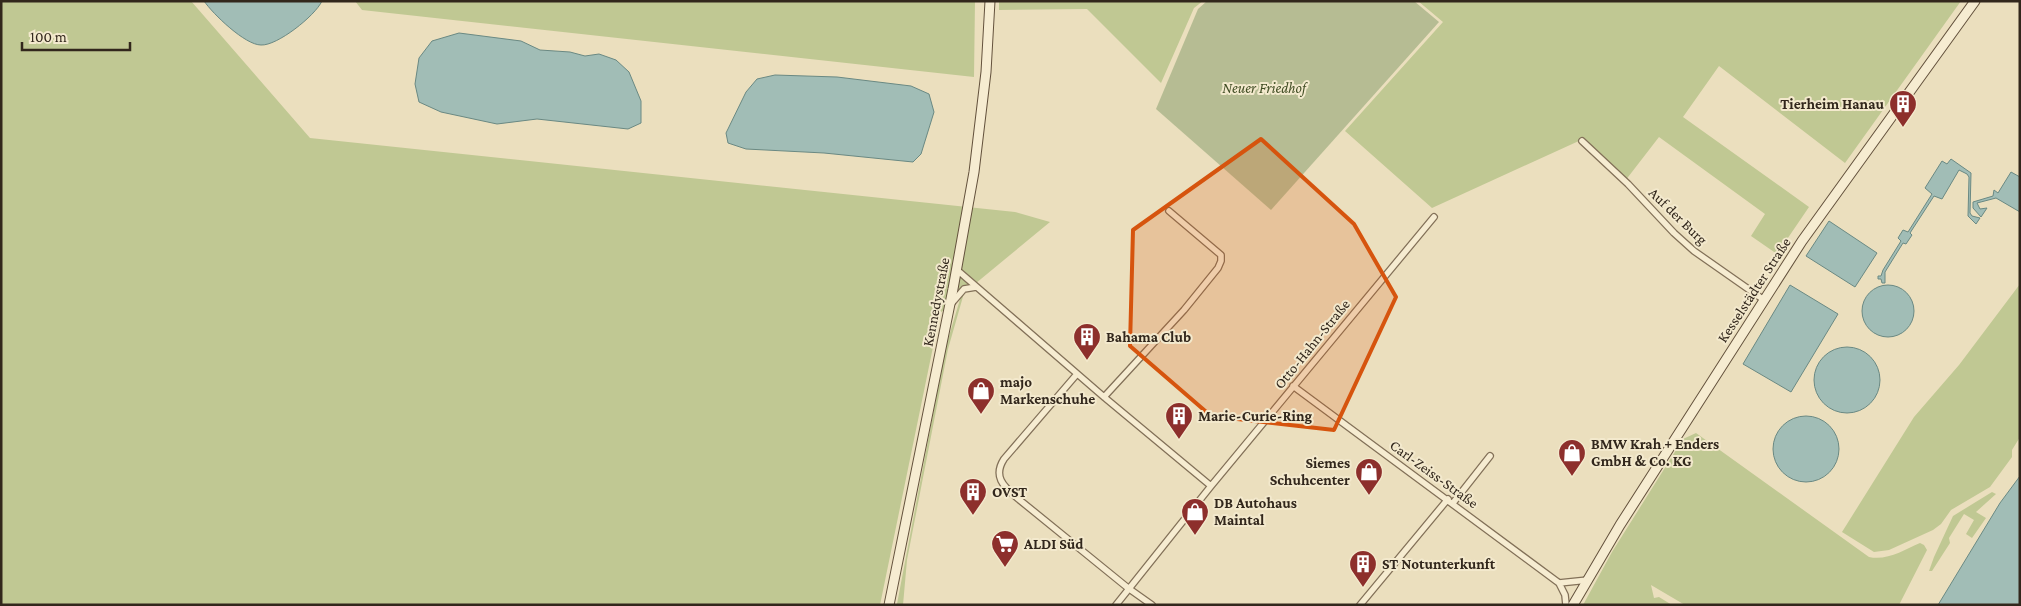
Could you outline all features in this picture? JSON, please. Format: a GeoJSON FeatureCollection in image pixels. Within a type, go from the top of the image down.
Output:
{"type":"FeatureCollection","features":[{"type":"Feature","properties":{"kind":"main road","name":"Kennedystraße"},"geometry":{"type":"LineString","coordinates":[[889,605],[949,308],[980,133],[990,1]]}},
{"type":"Feature","properties":{"kind":"main road","name":"Kesselstädter Straße"},"geometry":{"type":"LineString","coordinates":[[1573,605],[1620,525],[1802,241],[1975,1]]}},
{"type":"Feature","properties":{"kind":"street","name":"Auf der Burg"},"geometry":{"type":"LineString","coordinates":[[1582,141],[1628,184],[1674,233],[1694,251],[1764,300]]}},
{"type":"Feature","properties":{"kind":"street"},"geometry":{"type":"LineString","coordinates":[[1104,397],[1184,310],[1222,261],[1221,255],[1169,211]]}},
{"type":"Feature","properties":{"kind":"street","name":"Otto-Hahn-Straße"},"geometry":{"type":"LineString","coordinates":[[1116,605],[1211,486],[1434,217]]}},
{"type":"Feature","properties":{"kind":"street"},"geometry":{"type":"LineString","coordinates":[[956,269],[1104,397],[1211,486]]}},
{"type":"Feature","properties":{"kind":"street"},"geometry":{"type":"LineString","coordinates":[[949,308],[964,289],[976,287]]}},
{"type":"Feature","properties":{"kind":"street"},"geometry":{"type":"LineString","coordinates":[[1077,374],[1004,459],[999,468],[999,477],[1005,487],[1016,497],[1128,588],[1152,605]]}},
{"type":"Feature","properties":{"kind":"street","name":"Carl-Zeiss-Straße"},"geometry":{"type":"LineString","coordinates":[[1293,386],[1559,583]]}},
{"type":"Feature","properties":{"kind":"street"},"geometry":{"type":"LineString","coordinates":[[1360,605],[1490,456]]}},
{"type":"Feature","properties":{"kind":"street"},"geometry":{"type":"LineString","coordinates":[[1566,605],[1565,596],[1559,583],[1588,580]]}},
{"type":"Feature","properties":{"kind":"highlighted area"},"geometry":{"type":"Polygon","coordinates":[[[1261,139],[1354,224],[1396,297],[1334,430],[1211,416],[1130,346],[1133,230],[1261,139]]]}},
{"type":"Feature","properties":{"kind":"green space"},"geometry":{"type":"Polygon","coordinates":[[[1,1],[191,1],[310,138],[1015,212],[1050,222],[964,293],[948,349],[907,560],[903,605],[897,604],[946,346],[961,296],[940,313],[880,605],[1,605],[1,1]]]}},
{"type":"Feature","properties":{"kind":"green space"},"geometry":{"type":"Polygon","coordinates":[[[355,1],[975,1],[974,77],[362,10],[355,1]]]}},
{"type":"Feature","properties":{"kind":"green space"},"geometry":{"type":"Polygon","coordinates":[[[999,1],[1203,1],[1194,8],[1161,83],[1087,9],[999,10],[999,1]]]}},
{"type":"Feature","properties":{"kind":"green space","name":"Neuer Friedhof"},"geometry":{"type":"Polygon","coordinates":[[[1207,1],[1414,1],[1439,22],[1271,210],[1156,109],[1198,9],[1207,1]]]}},
{"type":"Feature","properties":{"kind":"green space"},"geometry":{"type":"Polygon","coordinates":[[[1418,1],[1961,1],[1845,163],[1719,66],[1683,117],[1809,207],[1777,254],[1751,236],[1765,214],[1659,137],[1625,181],[1581,140],[1432,208],[1345,131],[1443,22],[1418,1]]]}},
{"type":"Feature","properties":{"kind":"green space"},"geometry":{"type":"Polygon","coordinates":[[[2020,284],[2020,437],[2012,450],[2012,457],[1990,487],[1951,510],[1941,524],[1933,530],[1889,550],[1874,552],[1842,532],[1914,417],[1959,365],[2020,284]]]}},
{"type":"Feature","properties":{"kind":"green space"},"geometry":{"type":"Polygon","coordinates":[[[1696,433],[1869,557],[1889,556],[1920,543],[1924,545],[1927,550],[1899,605],[1685,605],[1651,585],[1654,598],[1659,597],[1672,605],[1583,605],[1612,552],[1683,439],[1696,433]]]}},
{"type":"Feature","properties":{"kind":"green space"},"geometry":{"type":"Polygon","coordinates":[[[1992,492],[1996,494],[1976,512],[1986,518],[1972,538],[1966,534],[1974,520],[1964,514],[1949,538],[1950,543],[1932,571],[1929,571],[1953,516],[1992,492]]]}},
{"type":"Feature","properties":{"kind":"water"},"geometry":{"type":"Polygon","coordinates":[[[204,1],[322,1],[312,14],[295,29],[276,41],[261,45],[254,44],[238,35],[204,1]]]}},
{"type":"Feature","properties":{"kind":"water"},"geometry":{"type":"Polygon","coordinates":[[[459,33],[521,41],[540,50],[570,52],[585,56],[599,54],[616,60],[629,72],[641,101],[641,123],[628,129],[537,119],[497,124],[441,112],[419,102],[415,84],[419,58],[432,41],[459,33]]]}},
{"type":"Feature","properties":{"kind":"water"},"geometry":{"type":"Polygon","coordinates":[[[775,75],[837,77],[911,86],[929,94],[934,112],[921,154],[913,162],[824,153],[746,149],[728,143],[726,133],[746,92],[757,79],[775,75]]]}},
{"type":"Feature","properties":{"kind":"water"},"geometry":{"type":"Polygon","coordinates":[[[1951,159],[1971,173],[1970,213],[1972,216],[1980,218],[1976,224],[1968,216],[1969,177],[1959,170],[1942,199],[1934,196],[1910,233],[1912,235],[1906,244],[1903,243],[1885,272],[1885,283],[1882,283],[1878,276],[1881,276],[1901,241],[1898,238],[1903,230],[1908,232],[1932,194],[1925,188],[1942,161],[1947,164],[1951,159]]]}},
{"type":"Feature","properties":{"kind":"water"},"geometry":{"type":"Polygon","coordinates":[[[2011,172],[2020,177],[2020,212],[1996,198],[1977,203],[1980,209],[1987,208],[1981,217],[1973,208],[1973,202],[1993,196],[1994,190],[1998,193],[2011,172]]]}},
{"type":"Feature","properties":{"kind":"water"},"geometry":{"type":"Polygon","coordinates":[[[1829,221],[1877,253],[1855,287],[1806,256],[1829,221]]]}},
{"type":"Feature","properties":{"kind":"water"},"geometry":{"type":"Polygon","coordinates":[[[1790,285],[1838,314],[1791,392],[1743,364],[1790,285]]]}},
{"type":"Feature","properties":{"kind":"water"},"geometry":{"type":"Polygon","coordinates":[[[1883,285],[1893,285],[1907,292],[1914,306],[1914,316],[1907,330],[1893,337],[1883,337],[1873,333],[1866,326],[1862,316],[1862,306],[1866,296],[1873,289],[1883,285]]]}},
{"type":"Feature","properties":{"kind":"water"},"geometry":{"type":"Polygon","coordinates":[[[1847,347],[1860,349],[1870,357],[1878,367],[1880,380],[1878,393],[1870,403],[1860,411],[1847,413],[1834,411],[1824,403],[1816,393],[1814,380],[1816,367],[1824,357],[1834,349],[1847,347]]]}},
{"type":"Feature","properties":{"kind":"water"},"geometry":{"type":"Polygon","coordinates":[[[1812,416],[1830,425],[1837,436],[1839,449],[1837,462],[1830,473],[1819,480],[1800,482],[1782,473],[1775,462],[1773,443],[1782,425],[1793,418],[1812,416]]]}},
{"type":"Feature","properties":{"kind":"water"},"geometry":{"type":"Polygon","coordinates":[[[2020,476],[2020,605],[1938,605],[2000,503],[2020,476]]]}},
{"type":"Feature","properties":{"kind":"place","name":"Tierheim Hanau"},"geometry":{"type":"Point","coordinates":[1903,128]}},
{"type":"Feature","properties":{"kind":"place","name":"Bahama Club"},"geometry":{"type":"Point","coordinates":[1087,361]}},
{"type":"Feature","properties":{"kind":"place","name":"majo Markenschuhe"},"geometry":{"type":"Point","coordinates":[981,415]}},
{"type":"Feature","properties":{"kind":"place","name":"Marie-Curie-Ring"},"geometry":{"type":"Point","coordinates":[1179,440]}},
{"type":"Feature","properties":{"kind":"place","name":"BMW Krah + Enders GmbH & Co. KG"},"geometry":{"type":"Point","coordinates":[1572,477]}},
{"type":"Feature","properties":{"kind":"place","name":"Siemes Schuhcenter"},"geometry":{"type":"Point","coordinates":[1369,496]}},
{"type":"Feature","properties":{"kind":"place","name":"OVST"},"geometry":{"type":"Point","coordinates":[973,516]}},
{"type":"Feature","properties":{"kind":"place","name":"DB Autohaus Maintal"},"geometry":{"type":"Point","coordinates":[1195,536]}},
{"type":"Feature","properties":{"kind":"place","name":"ALDI Süd"},"geometry":{"type":"Point","coordinates":[1005,568]}},
{"type":"Feature","properties":{"kind":"place","name":"ST Notunterkunft"},"geometry":{"type":"Point","coordinates":[1363,588]}}]}
